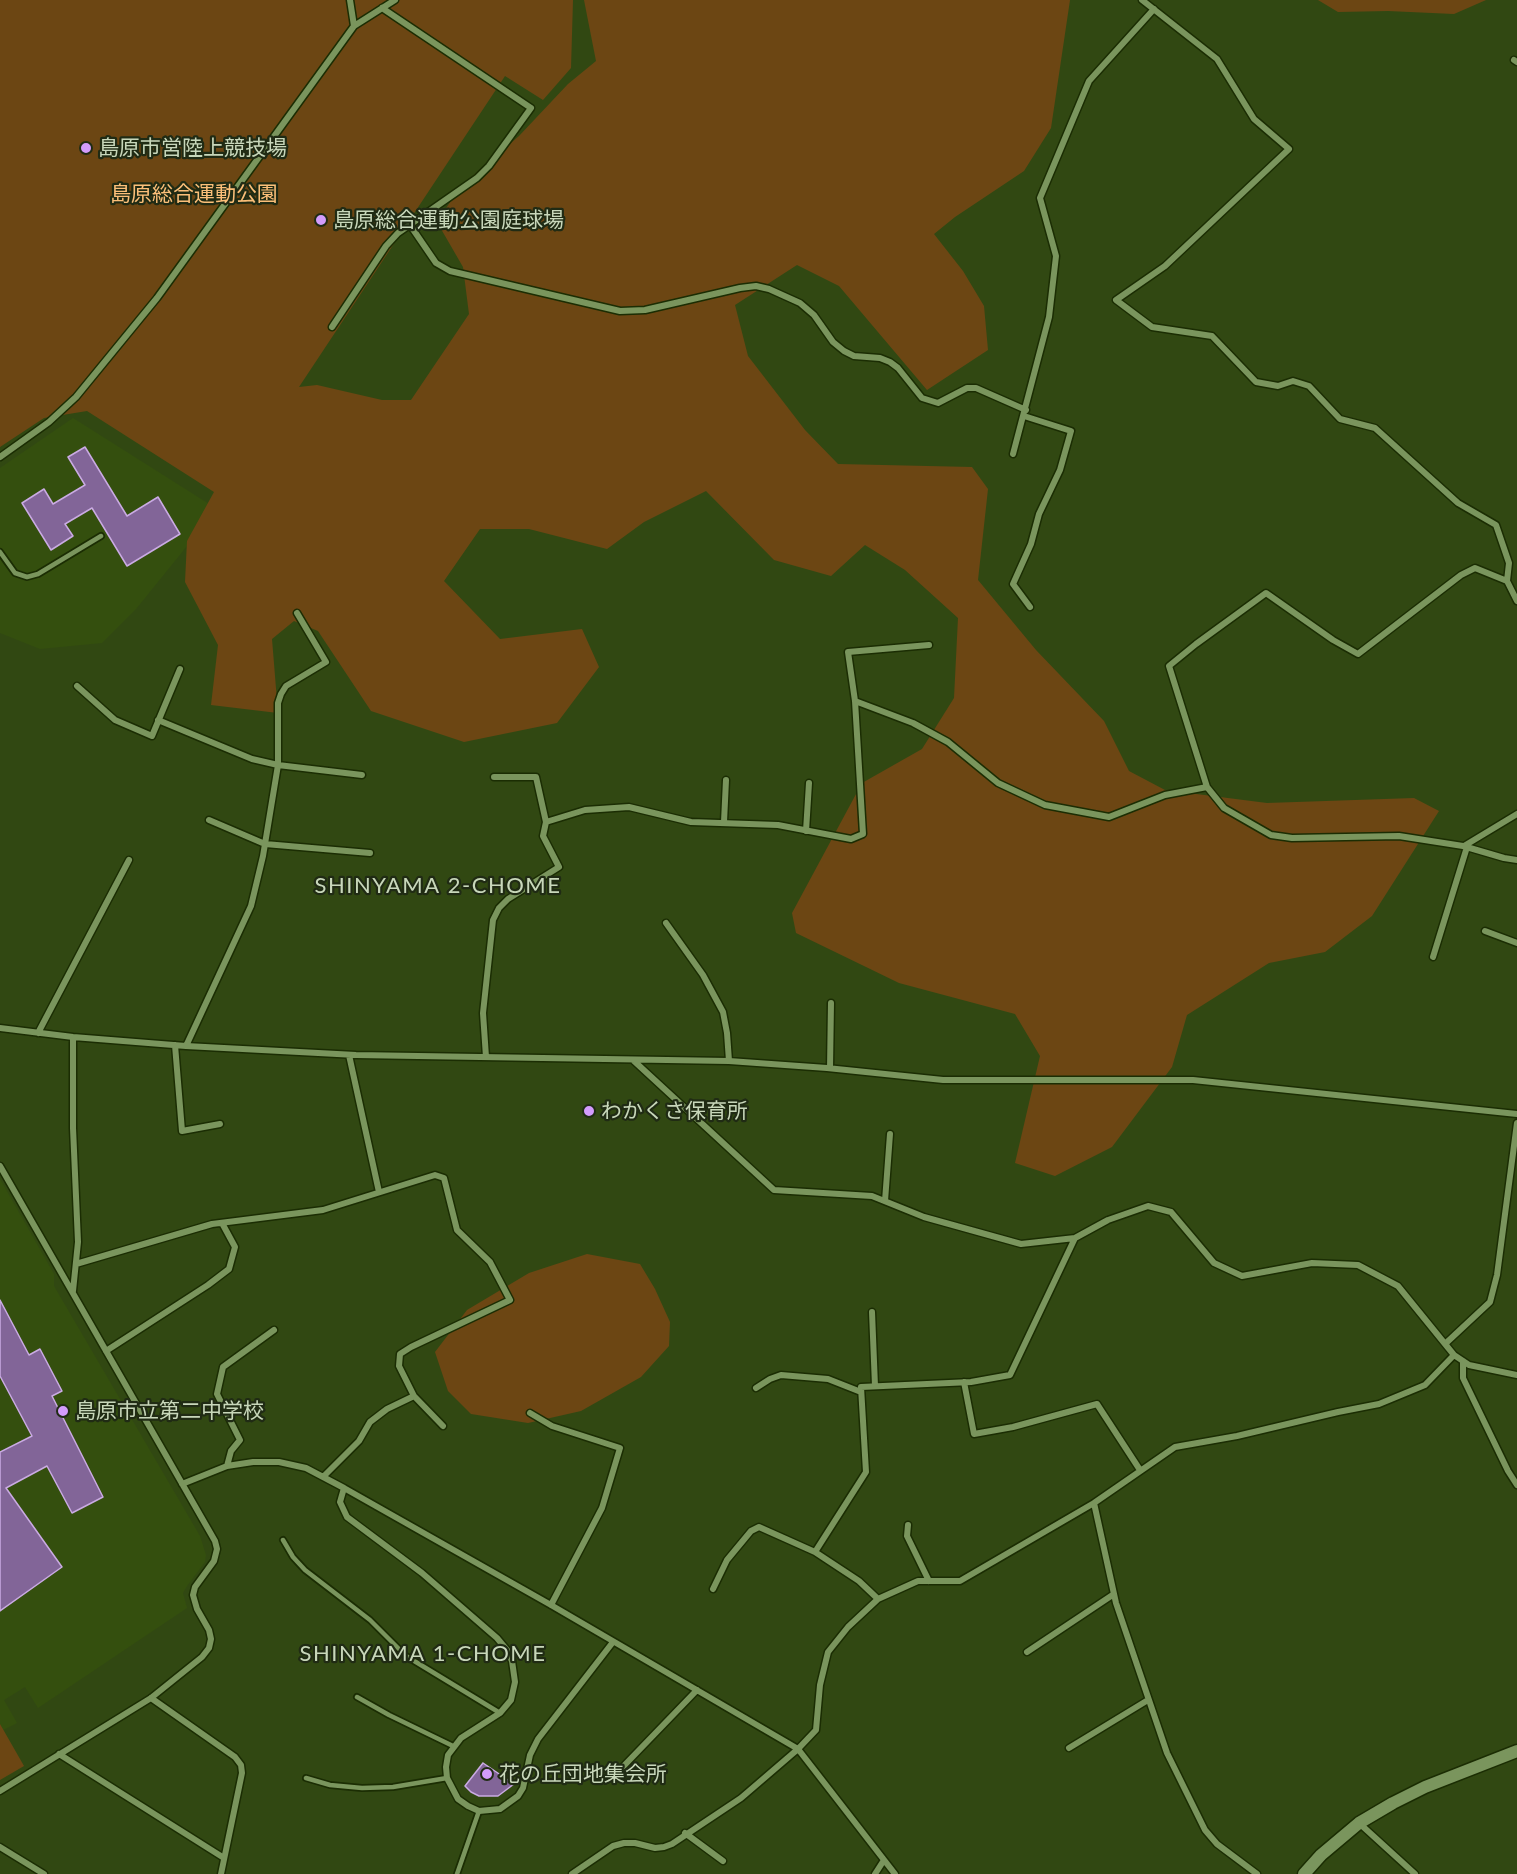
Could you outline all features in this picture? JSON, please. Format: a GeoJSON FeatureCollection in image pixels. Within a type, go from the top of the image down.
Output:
{"type":"FeatureCollection","features":[{"type":"Feature","properties":{"kind":"street"},"geometry":{"type":"LineString","coordinates":[[350,0],[354,26]]}},
{"type":"Feature","properties":{"kind":"street"},"geometry":{"type":"LineString","coordinates":[[0,457],[49,422],[76,397],[157,298],[354,26],[395,0]]}},
{"type":"Feature","properties":{"kind":"street"},"geometry":{"type":"LineString","coordinates":[[1142,0],[1217,59],[1254,119],[1289,149],[1165,266],[1116,300],[1152,327],[1212,336],[1256,382],[1278,386],[1293,381],[1309,386],[1340,419],[1375,428],[1458,503],[1496,525],[1509,562],[1507,581],[1517,602]]}},
{"type":"Feature","properties":{"kind":"street"},"geometry":{"type":"LineString","coordinates":[[332,327],[386,246],[410,225],[462,189],[489,166],[531,108],[382,8]]}},
{"type":"Feature","properties":{"kind":"street"},"geometry":{"type":"LineString","coordinates":[[1014,454],[1049,317],[1056,256],[1040,198],[1089,81],[1154,9]]}},
{"type":"Feature","properties":{"kind":"street"},"geometry":{"type":"LineString","coordinates":[[410,225],[436,263],[450,272],[620,310],[645,310],[740,288],[756,286],[769,289],[800,303],[814,315],[833,342],[844,351],[854,356],[880,358],[890,362],[898,368],[922,398],[938,403],[967,388],[976,388],[1025,413],[1071,431],[1060,470],[1013,584],[1030,607]]}},
{"type":"Feature","properties":{"kind":"street"},"geometry":{"type":"LineString","coordinates":[[1507,581],[1475,568],[1461,575],[1358,654],[1333,640],[1266,593],[1169,666],[1207,787],[1224,808],[1271,835],[1292,838],[1399,836],[1465,846],[1517,860]]}},
{"type":"Feature","properties":{"kind":"street"},"geometry":{"type":"LineString","coordinates":[[186,1046],[251,906],[265,844],[278,765],[278,703],[281,694],[286,686],[327,662],[297,613]]}},
{"type":"Feature","properties":{"kind":"street"},"geometry":{"type":"LineString","coordinates":[[546,822],[585,810],[629,807],[691,822],[778,825],[851,839],[863,834],[855,701],[848,652],[929,645]]}},
{"type":"Feature","properties":{"kind":"street"},"geometry":{"type":"LineString","coordinates":[[77,686],[115,720],[152,736],[180,669]]}},
{"type":"Feature","properties":{"kind":"street"},"geometry":{"type":"LineString","coordinates":[[855,701],[913,723],[948,742],[998,783],[1045,806],[1109,817],[1165,795],[1207,787]]}},
{"type":"Feature","properties":{"kind":"street"},"geometry":{"type":"LineString","coordinates":[[158,720],[252,759],[278,765],[362,775]]}},
{"type":"Feature","properties":{"kind":"street"},"geometry":{"type":"LineString","coordinates":[[486,1057],[483,1013],[493,920],[499,908],[508,899],[559,867],[543,836],[546,822],[536,777],[494,777]]}},
{"type":"Feature","properties":{"kind":"street"},"geometry":{"type":"LineString","coordinates":[[724,822],[726,780]]}},
{"type":"Feature","properties":{"kind":"street"},"geometry":{"type":"LineString","coordinates":[[806,831],[809,783]]}},
{"type":"Feature","properties":{"kind":"street"},"geometry":{"type":"LineString","coordinates":[[1432,957],[1465,846],[1517,814]]}},
{"type":"Feature","properties":{"kind":"street"},"geometry":{"type":"LineString","coordinates":[[209,820],[265,844],[370,853]]}},
{"type":"Feature","properties":{"kind":"street"},"geometry":{"type":"LineString","coordinates":[[38,1033],[129,860]]}},
{"type":"Feature","properties":{"kind":"street"},"geometry":{"type":"LineString","coordinates":[[666,923],[703,975],[723,1012],[729,1061]]}},
{"type":"Feature","properties":{"kind":"street"},"geometry":{"type":"LineString","coordinates":[[1485,931],[1517,943]]}},
{"type":"Feature","properties":{"kind":"street"},"geometry":{"type":"LineString","coordinates":[[830,1068],[831,1003]]}},
{"type":"Feature","properties":{"kind":"street"},"geometry":{"type":"LineString","coordinates":[[0,1028],[73,1037],[186,1046],[349,1054],[729,1061],[830,1068],[943,1080],[1193,1080],[1517,1114]]}},
{"type":"Feature","properties":{"kind":"street"},"geometry":{"type":"LineString","coordinates":[[73,1037],[73,1128],[78,1242],[73,1292]]}},
{"type":"Feature","properties":{"kind":"street"},"geometry":{"type":"LineString","coordinates":[[175,1045],[182,1131],[220,1124]]}},
{"type":"Feature","properties":{"kind":"street"},"geometry":{"type":"LineString","coordinates":[[349,1054],[379,1192]]}},
{"type":"Feature","properties":{"kind":"street"},"geometry":{"type":"LineString","coordinates":[[634,1061],[774,1190],[872,1196],[924,1217],[1021,1244],[1075,1238],[1108,1220],[1148,1206],[1171,1212],[1214,1263],[1242,1276],[1312,1263],[1358,1265],[1398,1286],[1454,1355],[1469,1365],[1517,1375]]}},
{"type":"Feature","properties":{"kind":"street"},"geometry":{"type":"LineString","coordinates":[[1445,1344],[1490,1302],[1497,1275],[1517,1123]]}},
{"type":"Feature","properties":{"kind":"street"},"geometry":{"type":"LineString","coordinates":[[885,1202],[891,1134]]}},
{"type":"Feature","properties":{"kind":"street"},"geometry":{"type":"LineString","coordinates":[[0,1166],[215,1541],[217,1549],[214,1562],[195,1587],[193,1595],[211,1639],[209,1648],[202,1657],[151,1698],[0,1791]]}},
{"type":"Feature","properties":{"kind":"street"},"geometry":{"type":"LineString","coordinates":[[76,1264],[212,1224],[323,1210],[435,1175],[444,1178],[457,1230],[490,1262],[510,1300],[400,1354],[399,1366],[414,1396],[443,1426]]}},
{"type":"Feature","properties":{"kind":"street"},"geometry":{"type":"LineString","coordinates":[[106,1351],[229,1269],[235,1247],[222,1223]]}},
{"type":"Feature","properties":{"kind":"street"},"geometry":{"type":"LineString","coordinates":[[815,1552],[866,1472],[861,1387],[964,1382],[1010,1375],[1075,1238]]}},
{"type":"Feature","properties":{"kind":"street"},"geometry":{"type":"LineString","coordinates":[[872,1311],[875,1386]]}},
{"type":"Feature","properties":{"kind":"street"},"geometry":{"type":"LineString","coordinates":[[227,1466],[231,1451],[240,1440],[218,1394],[223,1367],[274,1330]]}},
{"type":"Feature","properties":{"kind":"street"},"geometry":{"type":"LineString","coordinates":[[572,1874],[613,1846],[636,1843],[664,1848],[741,1798],[798,1749],[816,1730],[820,1685],[828,1652],[848,1627],[878,1599],[918,1581],[960,1581],[1094,1503],[1174,1447],[1237,1436],[1379,1404],[1425,1385],[1454,1355]]}},
{"type":"Feature","properties":{"kind":"street"},"geometry":{"type":"LineString","coordinates":[[1463,1361],[1463,1378],[1508,1472],[1517,1485]]}},
{"type":"Feature","properties":{"kind":"street"},"geometry":{"type":"LineString","coordinates":[[756,1389],[770,1379],[781,1375],[828,1379],[861,1392]]}},
{"type":"Feature","properties":{"kind":"street"},"geometry":{"type":"LineString","coordinates":[[964,1382],[974,1434],[1013,1427],[1096,1404],[1140,1470]]}},
{"type":"Feature","properties":{"kind":"street"},"geometry":{"type":"LineString","coordinates":[[323,1477],[359,1442],[370,1422],[387,1409],[414,1396]]}},
{"type":"Feature","properties":{"kind":"street"},"geometry":{"type":"LineString","coordinates":[[530,1413],[552,1426],[620,1448],[602,1508],[551,1605]]}},
{"type":"Feature","properties":{"kind":"street"},"geometry":{"type":"LineString","coordinates":[[182,1484],[227,1466],[253,1462],[279,1462],[306,1468],[344,1488],[798,1749],[895,1874]]}},
{"type":"Feature","properties":{"kind":"street"},"geometry":{"type":"LineString","coordinates":[[344,1488],[340,1502],[347,1517],[422,1573],[497,1638],[507,1650],[512,1661],[515,1682],[511,1700],[500,1713],[469,1732],[453,1746],[448,1755],[447,1778],[458,1799],[479,1811],[500,1809],[518,1796],[523,1788],[531,1755],[538,1739],[613,1642]]}},
{"type":"Feature","properties":{"kind":"street"},"geometry":{"type":"LineString","coordinates":[[1094,1503],[1114,1594],[1167,1753],[1205,1830],[1217,1844],[1257,1874]]}},
{"type":"Feature","properties":{"kind":"street"},"geometry":{"type":"LineString","coordinates":[[908,1525],[908,1536],[929,1581]]}},
{"type":"Feature","properties":{"kind":"street"},"geometry":{"type":"LineString","coordinates":[[713,1589],[727,1560],[751,1531],[759,1527],[815,1552],[859,1581],[878,1599]]}},
{"type":"Feature","properties":{"kind":"street"},"geometry":{"type":"LineString","coordinates":[[1028,1652],[1114,1594]]}},
{"type":"Feature","properties":{"kind":"street"},"geometry":{"type":"LineString","coordinates":[[616,1774],[697,1690]]}},
{"type":"Feature","properties":{"kind":"street"},"geometry":{"type":"LineString","coordinates":[[151,1698],[235,1757],[241,1765],[242,1773],[220,1874]]}},
{"type":"Feature","properties":{"kind":"street"},"geometry":{"type":"LineString","coordinates":[[1069,1748],[1148,1700]]}},
{"type":"Feature","properties":{"kind":"street"},"geometry":{"type":"LineString","coordinates":[[1304,1874],[1359,1822],[1425,1786],[1517,1751]]}},
{"type":"Feature","properties":{"kind":"street"},"geometry":{"type":"LineString","coordinates":[[59,1754],[224,1858]]}},
{"type":"Feature","properties":{"kind":"street"},"geometry":{"type":"LineString","coordinates":[[1359,1822],[1415,1874]]}},
{"type":"Feature","properties":{"kind":"street"},"geometry":{"type":"LineString","coordinates":[[685,1833],[723,1861]]}},
{"type":"Feature","properties":{"kind":"street"},"geometry":{"type":"LineString","coordinates":[[0,1847],[44,1874]]}},
{"type":"Feature","properties":{"kind":"street"},"geometry":{"type":"LineString","coordinates":[[875,1874],[884,1860]]}},
{"type":"Feature","properties":{"kind":"lane"},"geometry":{"type":"LineString","coordinates":[[0,552],[15,573],[27,577],[38,573],[101,536]]}},
{"type":"Feature","properties":{"kind":"lane"},"geometry":{"type":"LineString","coordinates":[[1509,562],[1517,563]]}},
{"type":"Feature","properties":{"kind":"lane"},"geometry":{"type":"LineString","coordinates":[[283,1540],[293,1557],[305,1570],[370,1620],[406,1656],[500,1713]]}},
{"type":"Feature","properties":{"kind":"lane"},"geometry":{"type":"LineString","coordinates":[[357,1697],[388,1715],[453,1746]]}},
{"type":"Feature","properties":{"kind":"lane"},"geometry":{"type":"LineString","coordinates":[[306,1778],[330,1785],[362,1788],[393,1787],[447,1778]]}},
{"type":"Feature","properties":{"kind":"lane"},"geometry":{"type":"LineString","coordinates":[[457,1874],[479,1811]]}},
{"type":"Feature","properties":{"kind":"shaded area"},"geometry":{"type":"Polygon","coordinates":[[[73,418],[217,509],[136,609],[102,643],[40,649],[0,633],[0,468],[73,418]]]}},
{"type":"Feature","properties":{"kind":"shaded area","name":"島原市立第二中学校"},"geometry":{"type":"Polygon","coordinates":[[[0,1179],[54,1274],[54,1286],[200,1536],[206,1555],[205,1562],[183,1593],[187,1608],[38,1708],[25,1687],[4,1700],[17,1723],[3,1730],[0,1724],[0,1179]]]}},
{"type":"Feature","properties":{"kind":"green space","name":"島原総合運動公園"},"geometry":{"type":"Polygon","coordinates":[[[0,0],[573,0],[571,68],[543,100],[505,76],[299,387],[317,385],[382,400],[411,400],[469,314],[463,267],[437,222],[460,187],[519,136],[568,84],[596,61],[584,0],[1070,0],[1051,128],[1024,171],[955,217],[934,234],[963,271],[984,306],[988,350],[927,390],[839,286],[797,265],[735,305],[748,356],[805,430],[838,464],[972,467],[988,489],[978,580],[1036,650],[1104,721],[1129,771],[1165,790],[1267,803],[1414,798],[1439,811],[1372,916],[1325,952],[1269,963],[1187,1015],[1172,1067],[1112,1147],[1055,1176],[1015,1163],[1040,1056],[1015,1014],[899,983],[796,933],[792,913],[862,783],[922,749],[954,698],[958,618],[905,570],[865,545],[831,576],[774,560],[706,491],[644,522],[607,549],[529,529],[480,529],[444,581],[500,639],[582,629],[599,667],[557,723],[464,742],[371,711],[318,631],[294,621],[272,639],[278,713],[211,705],[218,645],[185,582],[187,541],[214,492],[87,411],[44,418],[0,447],[0,0]]]}},
{"type":"Feature","properties":{"kind":"green space"},"geometry":{"type":"Polygon","coordinates":[[[1318,0],[1486,0],[1454,14],[1388,11],[1338,12],[1318,0]]]}},
{"type":"Feature","properties":{"kind":"green space"},"geometry":{"type":"Polygon","coordinates":[[[587,1254],[640,1264],[655,1289],[670,1322],[669,1346],[641,1377],[581,1411],[528,1423],[471,1414],[448,1391],[435,1352],[467,1310],[529,1273],[587,1254]]]}},
{"type":"Feature","properties":{"kind":"green space"},"geometry":{"type":"Polygon","coordinates":[[[0,1724],[24,1766],[0,1780],[0,1724]]]}},
{"type":"Feature","properties":{"kind":"building"},"geometry":{"type":"Polygon","coordinates":[[[85,447],[127,516],[158,497],[180,534],[127,566],[92,508],[65,524],[73,536],[51,550],[22,503],[44,489],[53,504],[85,485],[68,457],[85,447]]]}},
{"type":"Feature","properties":{"kind":"building"},"geometry":{"type":"Polygon","coordinates":[[[0,1300],[29,1355],[40,1349],[62,1391],[52,1396],[103,1497],[72,1513],[47,1466],[6,1488],[62,1567],[0,1611],[0,1452],[32,1436],[0,1376],[0,1300]]]}},
{"type":"Feature","properties":{"kind":"building","name":"花の丘団地集会所"},"geometry":{"type":"Polygon","coordinates":[[[483,1763],[514,1784],[498,1796],[479,1796],[471,1792],[465,1786],[483,1763]]]}},
{"type":"Feature","properties":{"kind":"place","name":"島原市営陸上競技場"},"geometry":{"type":"Point","coordinates":[86,148]}},
{"type":"Feature","properties":{"kind":"place","name":"島原総合運動公園庭球場"},"geometry":{"type":"Point","coordinates":[321,220]}},
{"type":"Feature","properties":{"kind":"place","name":"わかくさ保育所"},"geometry":{"type":"Point","coordinates":[589,1111]}},
{"type":"Feature","properties":{"kind":"place","name":"島原市立第二中学校"},"geometry":{"type":"Point","coordinates":[63,1411]}},
{"type":"Feature","properties":{"kind":"place","name":"花の丘団地集会所"},"geometry":{"type":"Point","coordinates":[487,1774]}},
{"type":"Feature","properties":{"kind":"district","name":"SHINYAMA 2-CHOME"},"geometry":{"type":"Point","coordinates":[438,886]}},
{"type":"Feature","properties":{"kind":"district","name":"SHINYAMA 1-CHOME"},"geometry":{"type":"Point","coordinates":[423,1654]}}]}
